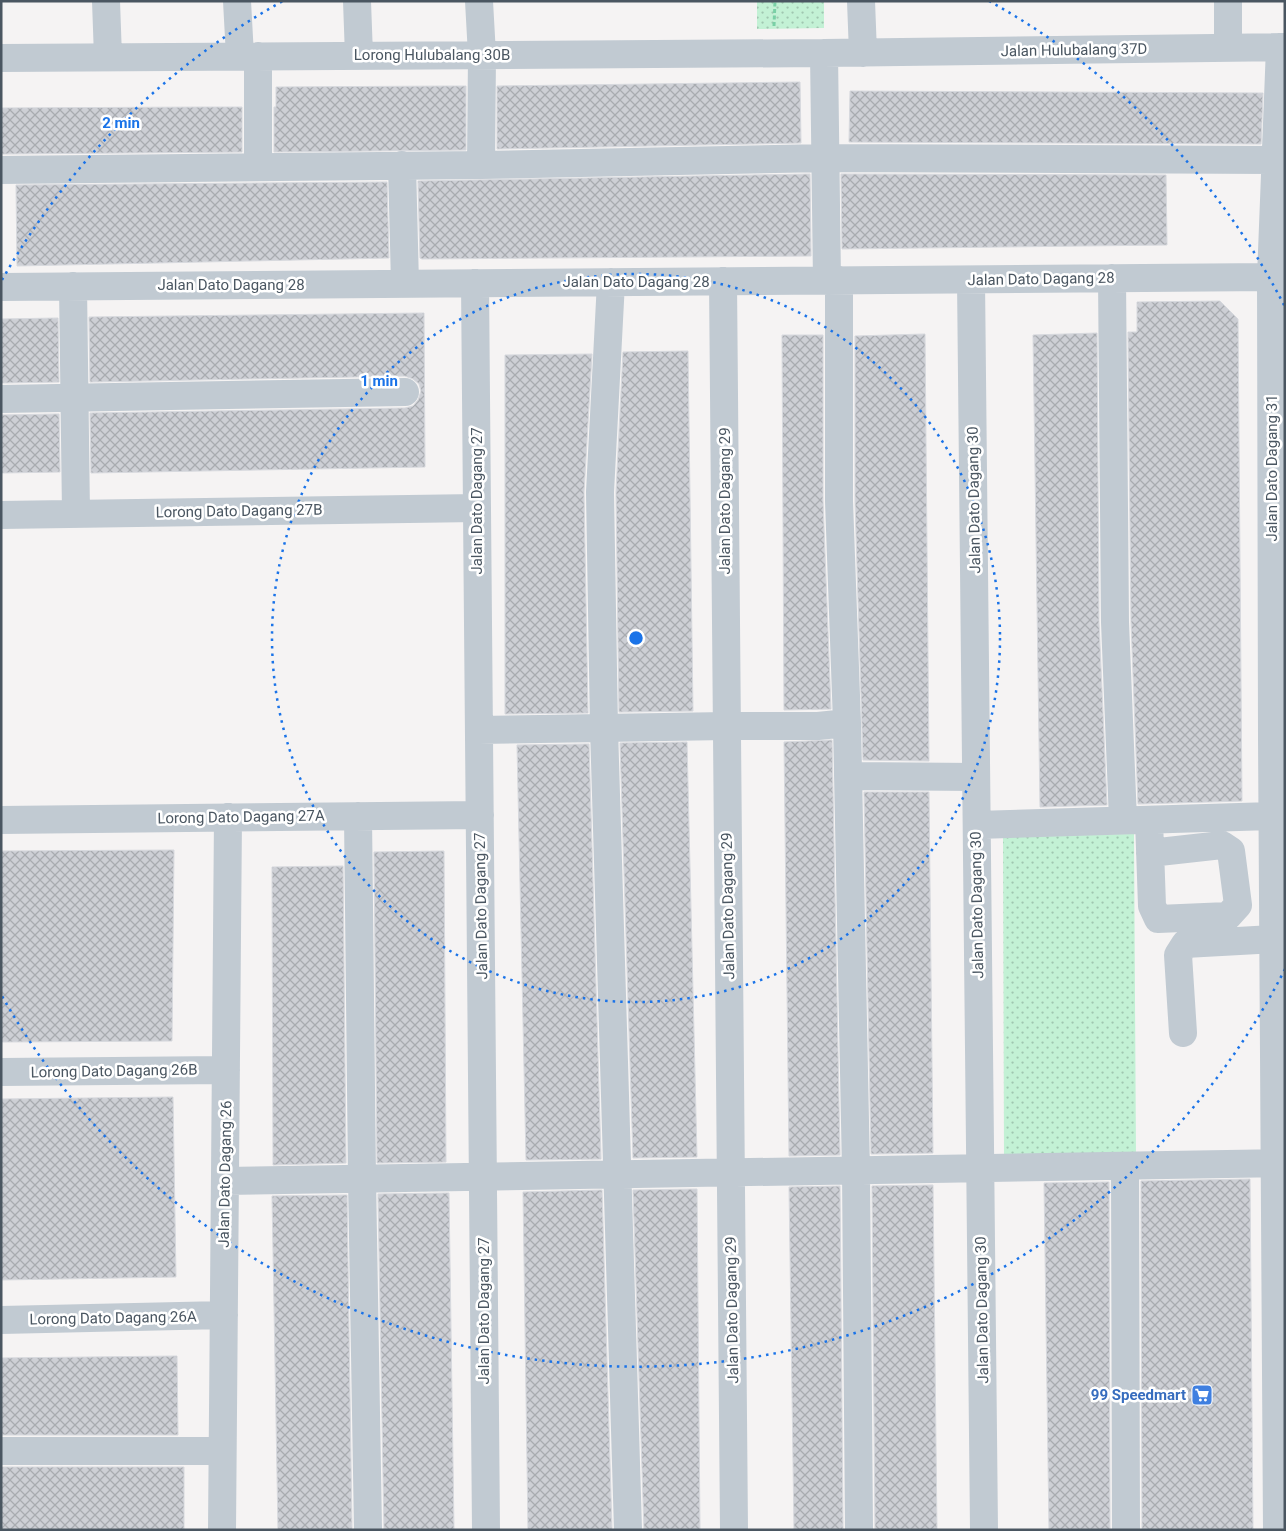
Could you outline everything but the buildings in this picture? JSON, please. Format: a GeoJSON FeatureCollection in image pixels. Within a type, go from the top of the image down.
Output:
{"type":"FeatureCollection","features":[{"type":"Feature","properties":{"kind":"street"},"geometry":{"type":"LineString","coordinates":[[106,1],[108,57]]}},
{"type":"Feature","properties":{"kind":"street"},"geometry":{"type":"LineString","coordinates":[[237,1],[249,56],[258,166]]}},
{"type":"Feature","properties":{"kind":"street"},"geometry":{"type":"LineString","coordinates":[[357,1],[359,56]]}},
{"type":"Feature","properties":{"kind":"street"},"geometry":{"type":"LineString","coordinates":[[479,1],[482,55],[481,165]]}},
{"type":"Feature","properties":{"kind":"street"},"geometry":{"type":"LineString","coordinates":[[861,1],[863,53]]}},
{"type":"Feature","properties":{"kind":"street"},"geometry":{"type":"LineString","coordinates":[[1228,1],[1228,48]]}},
{"type":"Feature","properties":{"kind":"street","name":"Jalan Hulubalang 37D"},"geometry":{"type":"LineString","coordinates":[[863,53],[1282,47]]}},
{"type":"Feature","properties":{"kind":"street","name":"Jalan Dato Dagang 31"},"geometry":{"type":"LineString","coordinates":[[1277,1530],[1280,1163],[1274,938],[1274,816],[1278,738],[1275,160],[1282,47]]}},
{"type":"Feature","properties":{"kind":"street"},"geometry":{"type":"LineString","coordinates":[[824,53],[826,158],[833,280],[847,723],[856,1170],[859,1530]]}},
{"type":"Feature","properties":{"kind":"street","name":"Lorong Hulubalang 30B"},"geometry":{"type":"LineString","coordinates":[[1,58],[863,53]]}},
{"type":"Feature","properties":{"kind":"street"},"geometry":{"type":"LineString","coordinates":[[1,170],[481,165],[826,158],[1275,160]]}},
{"type":"Feature","properties":{"kind":"street"},"geometry":{"type":"LineString","coordinates":[[402,165],[405,284]]}},
{"type":"Feature","properties":{"kind":"street","name":"Jalan Dato Dagang 28"},"geometry":{"type":"LineString","coordinates":[[1,287],[1112,278],[1276,265]]}},
{"type":"Feature","properties":{"kind":"street"},"geometry":{"type":"LineString","coordinates":[[1112,278],[1115,622],[1136,820],[1150,852]]}},
{"type":"Feature","properties":{"kind":"street","name":"Jalan Dato Dagang 30"},"geometry":{"type":"LineString","coordinates":[[971,280],[984,1530]]}},
{"type":"Feature","properties":{"kind":"street","name":"Jalan Dato Dagang 29"},"geometry":{"type":"LineString","coordinates":[[723,281],[734,1530]]}},
{"type":"Feature","properties":{"kind":"street"},"geometry":{"type":"LineString","coordinates":[[610,282],[600,492],[604,728],[616,1174],[628,1530]]}},
{"type":"Feature","properties":{"kind":"street","name":"Jalan Dato Dagang 27"},"geometry":{"type":"LineString","coordinates":[[475,283],[486,1530]]}},
{"type":"Feature","properties":{"kind":"street"},"geometry":{"type":"LineString","coordinates":[[73,286],[76,513]]}},
{"type":"Feature","properties":{"kind":"street"},"geometry":{"type":"LineString","coordinates":[[1,399],[405,392]]}},
{"type":"Feature","properties":{"kind":"street","name":"Lorong Dato Dagang 27B"},"geometry":{"type":"LineString","coordinates":[[1,514],[477,508]]}},
{"type":"Feature","properties":{"kind":"street"},"geometry":{"type":"LineString","coordinates":[[479,730],[818,726],[847,723]]}},
{"type":"Feature","properties":{"kind":"street"},"geometry":{"type":"LineString","coordinates":[[848,776],[976,777]]}},
{"type":"Feature","properties":{"kind":"street","name":"Lorong Dato Dagang 27A"},"geometry":{"type":"LineString","coordinates":[[1,820],[480,815]]}},
{"type":"Feature","properties":{"kind":"street"},"geometry":{"type":"LineString","coordinates":[[358,816],[368,1530]]}},
{"type":"Feature","properties":{"kind":"street"},"geometry":{"type":"LineString","coordinates":[[977,825],[1274,816]]}},
{"type":"Feature","properties":{"kind":"street","name":"Jalan Dato Dagang 26"},"geometry":{"type":"LineString","coordinates":[[222,1530],[228,817]]}},
{"type":"Feature","properties":{"kind":"street"},"geometry":{"type":"LineString","coordinates":[[1183,1033],[1178,955],[1184,944],[1274,938]]}},
{"type":"Feature","properties":{"kind":"street","name":"Lorong Dato Dagang 26B"},"geometry":{"type":"LineString","coordinates":[[1,1072],[226,1070]]}},
{"type":"Feature","properties":{"kind":"street"},"geometry":{"type":"LineString","coordinates":[[225,1181],[1280,1163]]}},
{"type":"Feature","properties":{"kind":"street"},"geometry":{"type":"LineString","coordinates":[[1125,1167],[1126,1530]]}},
{"type":"Feature","properties":{"kind":"street","name":"Lorong Dato Dagang 26A"},"geometry":{"type":"LineString","coordinates":[[1,1320],[224,1315]]}},
{"type":"Feature","properties":{"kind":"street"},"geometry":{"type":"LineString","coordinates":[[1,1451],[222,1451]]}},
{"type":"Feature","properties":{"kind":"green space"},"geometry":{"type":"Polygon","coordinates":[[[757,1],[824,1],[824,28],[757,29],[757,1]]]}},
{"type":"Feature","properties":{"kind":"green space"},"geometry":{"type":"Polygon","coordinates":[[[1134,834],[1136,1157],[1004,1159],[1003,835],[1134,834]]]}},
{"type":"Feature","properties":{"kind":"place","name":"99 Speedmart"},"geometry":{"type":"Point","coordinates":[1202,1395]}}]}
